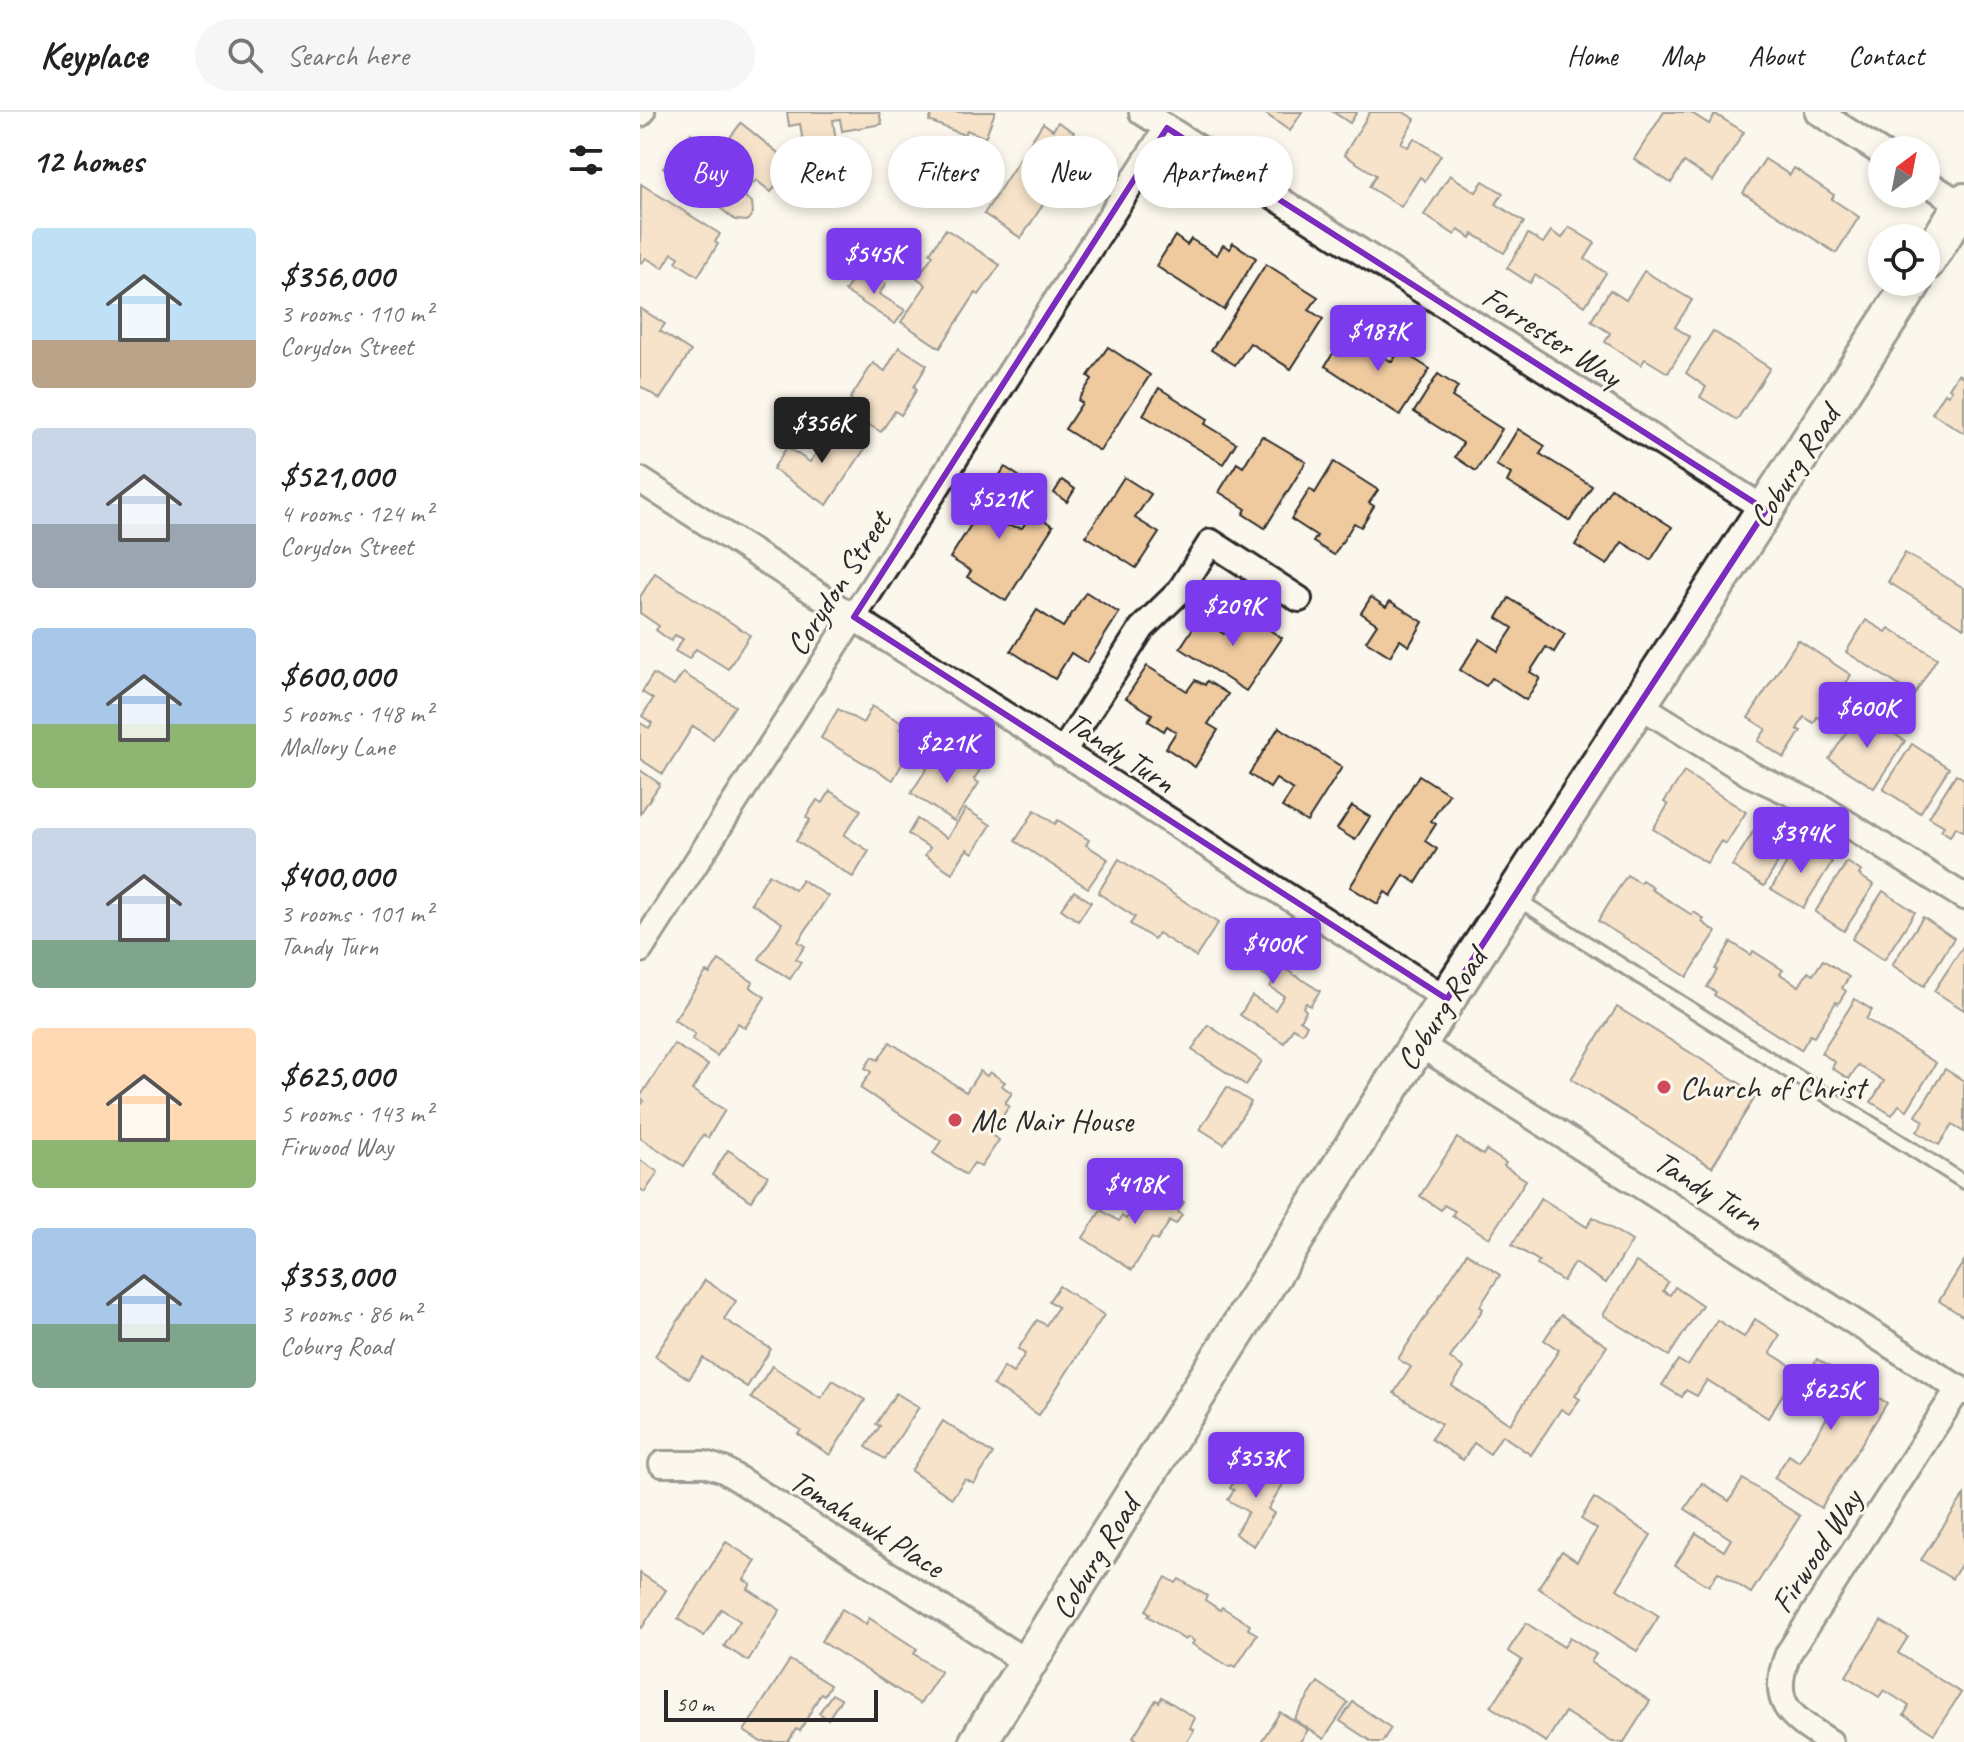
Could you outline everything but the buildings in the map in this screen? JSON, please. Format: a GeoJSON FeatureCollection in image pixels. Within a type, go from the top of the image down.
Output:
{"type":"FeatureCollection","features":[{"type":"Feature","properties":{"kind":"main road"},"geometry":{"type":"LineString","coordinates":[[1940,240],[1963,204]]}},
{"type":"Feature","properties":{"kind":"main road","name":"Coburg Road"},"geometry":{"type":"LineString","coordinates":[[978,1742],[1447,999],[1904,296]]}},
{"type":"Feature","properties":{"kind":"street","name":"Forrester Way"},"geometry":{"type":"LineString","coordinates":[[1142,112],[1766,510]]}},
{"type":"Feature","properties":{"kind":"street"},"geometry":{"type":"LineString","coordinates":[[1818,112],[1868,144]]}},
{"type":"Feature","properties":{"kind":"street","name":"Corydon Street"},"geometry":{"type":"LineString","coordinates":[[640,950],[1167,128]]}},
{"type":"Feature","properties":{"kind":"street"},"geometry":{"type":"LineString","coordinates":[[1940,190],[1963,204]]}},
{"type":"Feature","properties":{"kind":"street","name":"Tandy Turn"},"geometry":{"type":"LineString","coordinates":[[640,480],[1447,999]]}},
{"type":"Feature","properties":{"kind":"street"},"geometry":{"type":"LineString","coordinates":[[1062,753],[1142,628],[1179,592],[1211,542],[1299,599]]}},
{"type":"Feature","properties":{"kind":"street"},"geometry":{"type":"LineString","coordinates":[[1640,705],[1750,774],[1821,807],[1964,897]]}},
{"type":"Feature","properties":{"kind":"street","name":"Tandy Turn"},"geometry":{"type":"LineString","coordinates":[[1419,1044],[1961,1390]]}},
{"type":"Feature","properties":{"kind":"street","name":"Firwood Way"},"geometry":{"type":"LineString","coordinates":[[1830,1742],[1803,1725],[1785,1706],[1780,1694],[1783,1667],[1788,1654],[1961,1390]]}},
{"type":"Feature","properties":{"kind":"street","name":"Tomahawk Place"},"geometry":{"type":"LineString","coordinates":[[662,1464],[705,1464],[724,1470],[1028,1663]]}},
{"type":"Feature","properties":{"kind":"lane"},"geometry":{"type":"LineString","coordinates":[[1514,898],[1964,1182]]}},
{"type":"Feature","properties":{"kind":"highlighted area"},"geometry":{"type":"Polygon","coordinates":[[[1167,128],[1766,510],[1447,999],[854,617],[1167,128]]]}},
{"type":"Feature","properties":{"kind":"place","name":"Church of Christ"},"geometry":{"type":"Point","coordinates":[1664,1087]}},
{"type":"Feature","properties":{"kind":"place","name":"Mc Nair House"},"geometry":{"type":"Point","coordinates":[955,1120]}}]}
